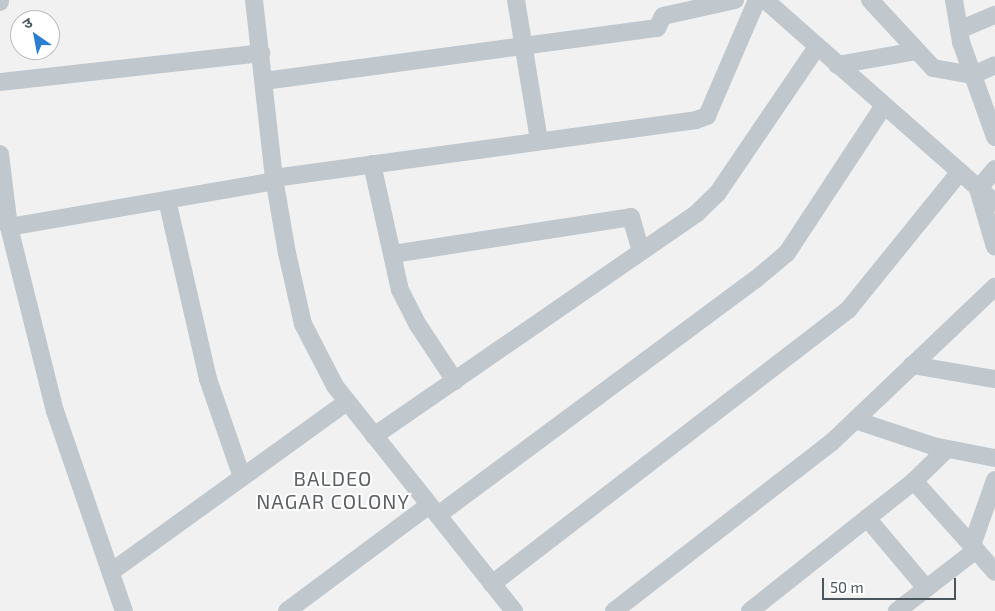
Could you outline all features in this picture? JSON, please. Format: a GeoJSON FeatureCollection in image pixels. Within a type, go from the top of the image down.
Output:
{"type":"FeatureCollection","features":[{"type":"Feature","properties":{"kind":"street"},"geometry":{"type":"LineString","coordinates":[[254,0],[275,180],[303,324],[335,386],[514,611]]}},
{"type":"Feature","properties":{"kind":"street"},"geometry":{"type":"LineString","coordinates":[[516,0],[539,140]]}},
{"type":"Feature","properties":{"kind":"street"},"geometry":{"type":"LineString","coordinates":[[264,80],[657,28],[663,16],[735,0]]}},
{"type":"Feature","properties":{"kind":"street"},"geometry":{"type":"LineString","coordinates":[[9,227],[372,164],[696,120],[707,116],[757,0]]}},
{"type":"Feature","properties":{"kind":"street"},"geometry":{"type":"LineString","coordinates":[[765,0],[883,107],[994,201]]}},
{"type":"Feature","properties":{"kind":"street"},"geometry":{"type":"LineString","coordinates":[[870,0],[916,51],[938,70],[973,75],[995,65]]}},
{"type":"Feature","properties":{"kind":"street"},"geometry":{"type":"LineString","coordinates":[[954,0],[959,30],[973,75],[987,90],[995,137]]}},
{"type":"Feature","properties":{"kind":"street"},"geometry":{"type":"LineString","coordinates":[[959,30],[995,15]]}},
{"type":"Feature","properties":{"kind":"street"},"geometry":{"type":"LineString","coordinates":[[374,436],[697,213],[717,194],[817,47]]}},
{"type":"Feature","properties":{"kind":"street"},"geometry":{"type":"LineString","coordinates":[[837,65],[916,51]]}},
{"type":"Feature","properties":{"kind":"street"},"geometry":{"type":"LineString","coordinates":[[0,82],[261,53]]}},
{"type":"Feature","properties":{"kind":"street"},"geometry":{"type":"LineString","coordinates":[[290,610],[434,510],[755,280],[787,253],[883,107]]}},
{"type":"Feature","properties":{"kind":"street"},"geometry":{"type":"LineString","coordinates":[[0,154],[9,227],[55,411],[124,611]]}},
{"type":"Feature","properties":{"kind":"street"},"geometry":{"type":"LineString","coordinates":[[372,164],[400,290],[418,325],[455,381]]}},
{"type":"Feature","properties":{"kind":"street"},"geometry":{"type":"LineString","coordinates":[[978,189],[995,169]]}},
{"type":"Feature","properties":{"kind":"street"},"geometry":{"type":"LineString","coordinates":[[492,584],[848,310],[959,173]]}},
{"type":"Feature","properties":{"kind":"street"},"geometry":{"type":"LineString","coordinates":[[978,189],[995,247]]}},
{"type":"Feature","properties":{"kind":"street"},"geometry":{"type":"LineString","coordinates":[[167,200],[208,379],[242,477]]}},
{"type":"Feature","properties":{"kind":"street"},"geometry":{"type":"LineString","coordinates":[[392,254],[631,217],[641,251]]}},
{"type":"Feature","properties":{"kind":"street"},"geometry":{"type":"LineString","coordinates":[[614,611],[832,442],[995,287]]}},
{"type":"Feature","properties":{"kind":"street"},"geometry":{"type":"LineString","coordinates":[[912,365],[995,379]]}},
{"type":"Feature","properties":{"kind":"street"},"geometry":{"type":"LineString","coordinates":[[111,572],[347,402]]}},
{"type":"Feature","properties":{"kind":"street"},"geometry":{"type":"LineString","coordinates":[[855,420],[947,450],[995,458]]}},
{"type":"Feature","properties":{"kind":"street"},"geometry":{"type":"LineString","coordinates":[[750,611],[914,481],[947,450]]}},
{"type":"Feature","properties":{"kind":"street"},"geometry":{"type":"LineString","coordinates":[[897,611],[974,548],[995,480]]}},
{"type":"Feature","properties":{"kind":"street"},"geometry":{"type":"LineString","coordinates":[[914,481],[995,572]]}},
{"type":"Feature","properties":{"kind":"street"},"geometry":{"type":"LineString","coordinates":[[868,518],[926,588]]}},
{"type":"Feature","properties":{"kind":"district","name":"BALDEO NAGAR COLONY"},"geometry":{"type":"Point","coordinates":[333,490]}}]}
